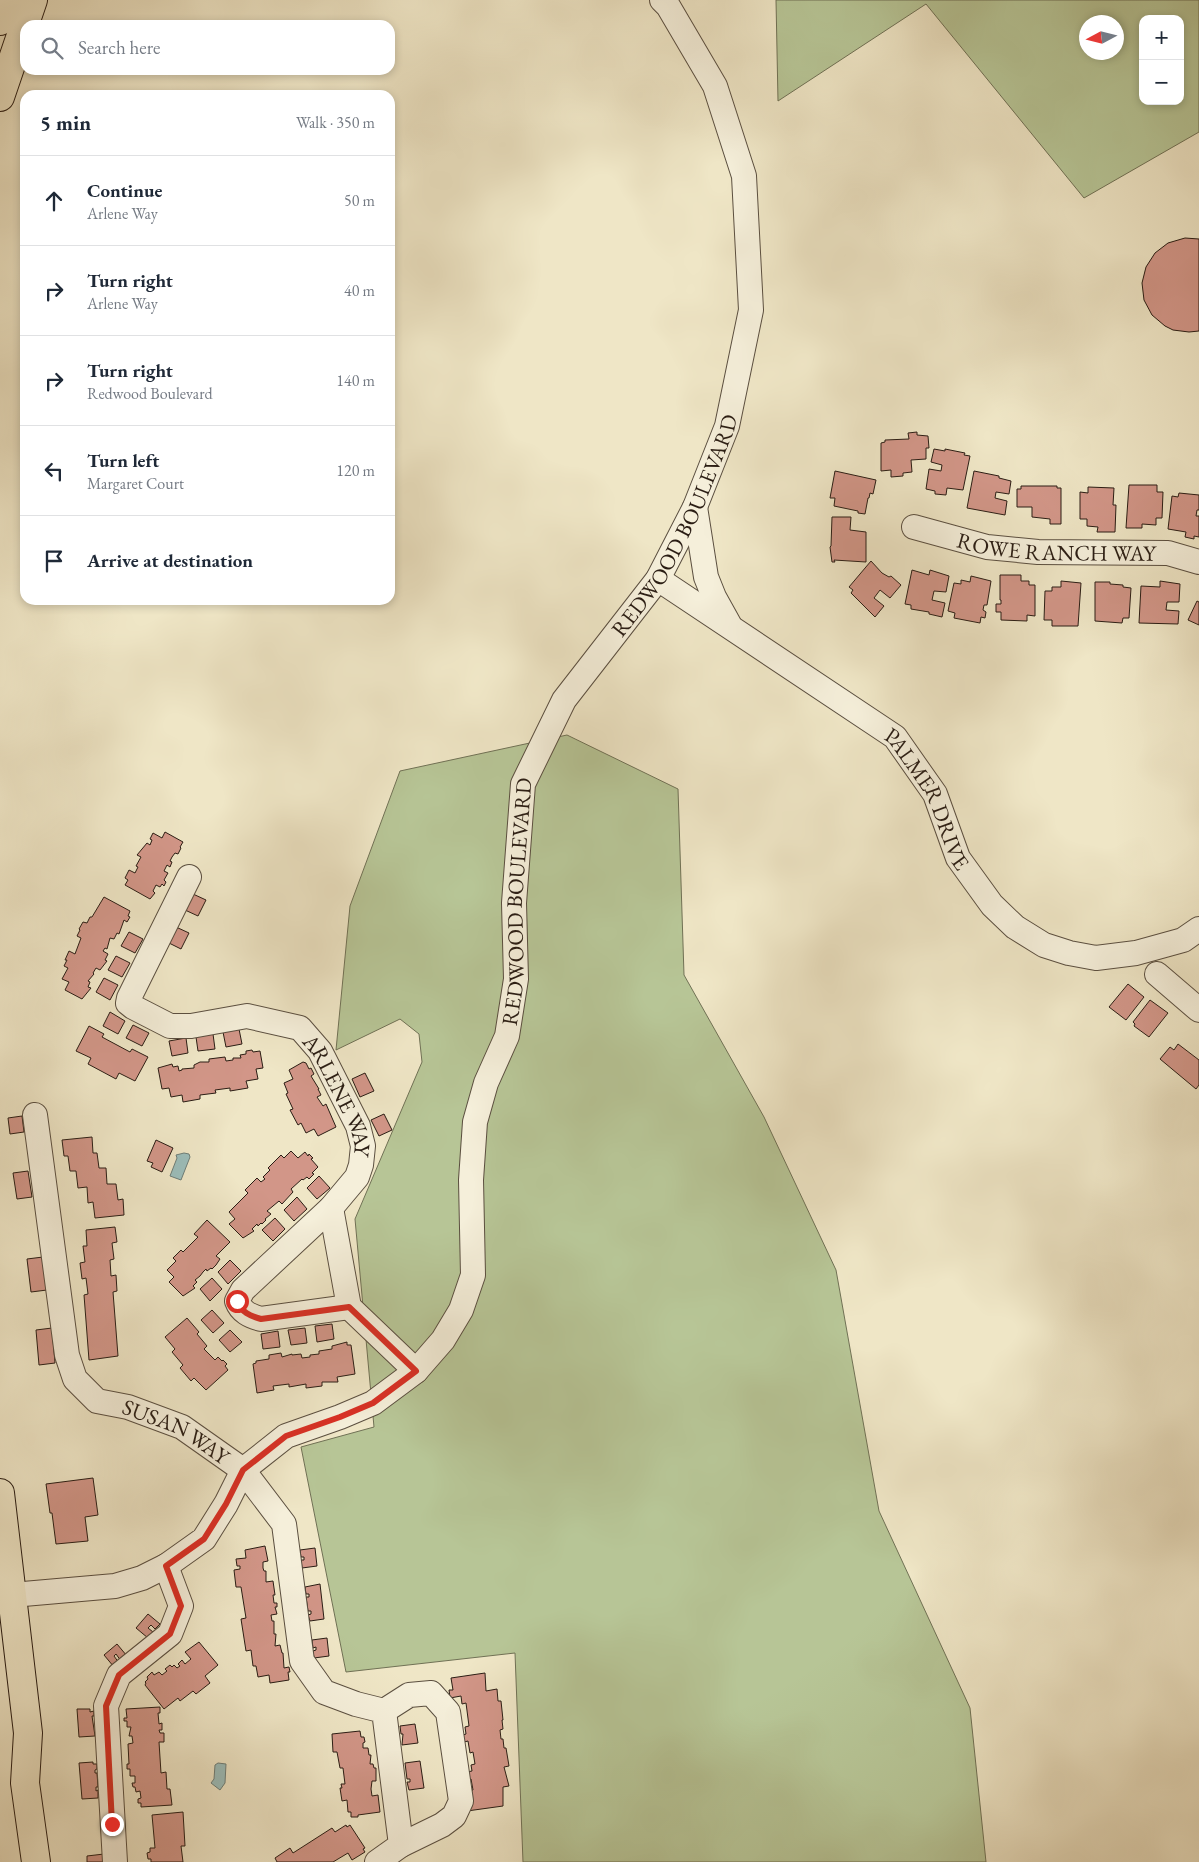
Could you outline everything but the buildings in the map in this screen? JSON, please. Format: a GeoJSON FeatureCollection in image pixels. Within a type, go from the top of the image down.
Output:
{"type":"FeatureCollection","features":[{"type":"Feature","properties":{"kind":"main road"},"geometry":{"type":"LineString","coordinates":[[0,21],[8,0]]}},
{"type":"Feature","properties":{"kind":"main road"},"geometry":{"type":"LineString","coordinates":[[25,20],[32,0]]}},
{"type":"Feature","properties":{"kind":"main road"},"geometry":{"type":"LineString","coordinates":[[0,97],[20,36]]}},
{"type":"Feature","properties":{"kind":"main road"},"geometry":{"type":"LineString","coordinates":[[0,1493],[4,1598],[28,1734],[26,1783],[36,1862]]}},
{"type":"Feature","properties":{"kind":"main road"},"geometry":{"type":"LineString","coordinates":[[0,1654],[9,1736],[26,1783]]}},
{"type":"Feature","properties":{"kind":"street","name":"REDWOOD BOULEVARD"},"geometry":{"type":"LineString","coordinates":[[4,1598],[114,1586],[142,1578],[166,1566],[204,1539],[226,1504],[243,1470],[286,1436],[373,1403],[416,1371],[443,1340],[461,1310],[473,1275],[470,1180],[475,1122],[486,1083],[507,1036],[516,979],[514,903],[523,784],[564,700],[658,579],[695,507],[727,426],[750,310],[744,176],[715,86],[668,6],[662,0]]}},
{"type":"Feature","properties":{"kind":"street"},"geometry":{"type":"LineString","coordinates":[[695,507],[706,577],[714,597],[731,628]]}},
{"type":"Feature","properties":{"kind":"street","name":"ROWE RANCH WAY"},"geometry":{"type":"LineString","coordinates":[[914,527],[987,547],[1038,552],[1168,553],[1199,562]]}},
{"type":"Feature","properties":{"kind":"street","name":"PALMER DRIVE"},"geometry":{"type":"LineString","coordinates":[[658,579],[895,737],[935,794],[958,858],[992,905],[1015,927],[1044,945],[1096,958],[1136,953],[1183,940],[1199,929]]}},
{"type":"Feature","properties":{"kind":"street","name":"ARLENE WAY"},"geometry":{"type":"LineString","coordinates":[[189,877],[128,1003],[170,1026],[191,1026],[247,1016],[300,1028],[320,1051],[358,1126],[363,1146],[361,1165],[357,1177],[331,1208],[243,1290],[237,1301],[243,1310],[251,1316],[261,1319],[349,1307]]}},
{"type":"Feature","properties":{"kind":"street"},"geometry":{"type":"LineString","coordinates":[[1156,974],[1199,1010]]}},
{"type":"Feature","properties":{"kind":"street","name":"SUSAN WAY"},"geometry":{"type":"LineString","coordinates":[[35,1115],[67,1355],[75,1379],[97,1401],[128,1407],[182,1427],[243,1470],[284,1524],[302,1661],[324,1692],[356,1704],[384,1711]]}},
{"type":"Feature","properties":{"kind":"street"},"geometry":{"type":"LineString","coordinates":[[331,1208],[349,1307],[416,1371]]}},
{"type":"Feature","properties":{"kind":"street"},"geometry":{"type":"LineString","coordinates":[[115,1862],[106,1706],[119,1675],[170,1634],[181,1606],[166,1566]]}},
{"type":"Feature","properties":{"kind":"street"},"geometry":{"type":"LineString","coordinates":[[377,1862],[401,1845],[442,1825],[454,1816],[461,1801],[448,1712],[431,1693],[408,1695],[384,1711],[401,1845]]}},
{"type":"Feature","properties":{"kind":"green space"},"geometry":{"type":"Polygon","coordinates":[[[776,0],[1199,0],[1199,132],[1084,198],[926,4],[778,101],[776,0]]]}},
{"type":"Feature","properties":{"kind":"green space"},"geometry":{"type":"Polygon","coordinates":[[[567,735],[678,789],[684,975],[764,1117],[836,1270],[879,1511],[970,1708],[986,1862],[523,1862],[515,1653],[346,1672],[301,1447],[374,1427],[355,1219],[422,1062],[419,1034],[400,1019],[336,1050],[350,906],[400,771],[567,735]]]}},
{"type":"Feature","properties":{"kind":"water"},"geometry":{"type":"Polygon","coordinates":[[[189,1154],[190,1157],[181,1180],[170,1176],[177,1158],[176,1155],[189,1154]]]}},
{"type":"Feature","properties":{"kind":"water"},"geometry":{"type":"Polygon","coordinates":[[[218,1763],[226,1764],[225,1783],[220,1790],[211,1783],[214,1779],[215,1765],[218,1763]]]}},
{"type":"Feature","properties":{"kind":"route"},"geometry":{"type":"LineString","coordinates":[[112,1824],[106,1706],[119,1675],[170,1634],[181,1606],[166,1566],[204,1539],[226,1504],[243,1470],[286,1436],[373,1403],[416,1371],[349,1307],[261,1319],[251,1316],[243,1310],[237,1301]]}}]}
